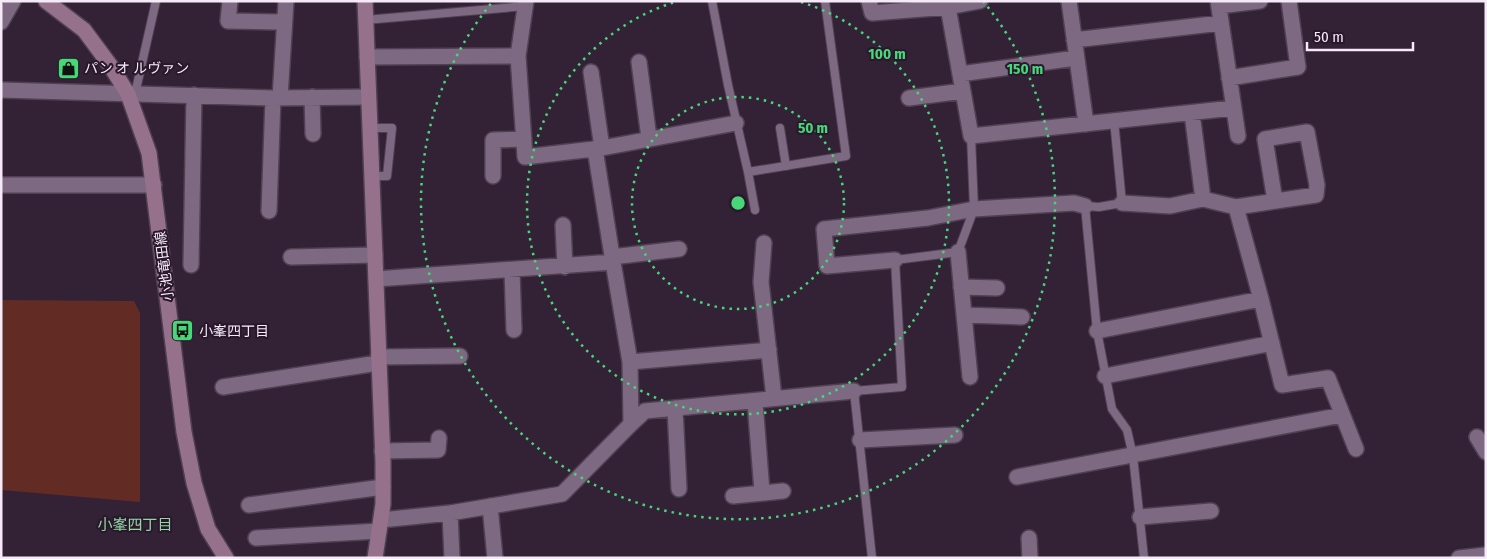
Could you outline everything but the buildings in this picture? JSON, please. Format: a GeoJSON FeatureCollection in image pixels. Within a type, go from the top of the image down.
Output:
{"type":"FeatureCollection","features":[{"type":"Feature","properties":{"kind":"main road","name":"小池竜田線"},"geometry":{"type":"LineString","coordinates":[[46,1],[84,30],[132,94],[149,153],[154,185],[185,440],[194,483],[208,529],[226,558]]}},
{"type":"Feature","properties":{"kind":"main road"},"geometry":{"type":"LineString","coordinates":[[365,1],[383,487],[375,558]]}},
{"type":"Feature","properties":{"kind":"street"},"geometry":{"type":"LineString","coordinates":[[1,22],[13,1]]}},
{"type":"Feature","properties":{"kind":"street"},"geometry":{"type":"LineString","coordinates":[[230,1],[228,21],[279,22],[284,18]]}},
{"type":"Feature","properties":{"kind":"street"},"geometry":{"type":"LineString","coordinates":[[269,211],[276,98],[286,1]]}},
{"type":"Feature","properties":{"kind":"street"},"geometry":{"type":"LineString","coordinates":[[869,1],[872,13],[980,1]]}},
{"type":"Feature","properties":{"kind":"street"},"geometry":{"type":"LineString","coordinates":[[1069,1],[1086,124]]}},
{"type":"Feature","properties":{"kind":"street"},"geometry":{"type":"LineString","coordinates":[[1238,136],[1219,4],[1260,1]]}},
{"type":"Feature","properties":{"kind":"street"},"geometry":{"type":"LineString","coordinates":[[1229,78],[1298,67],[1289,1]]}},
{"type":"Feature","properties":{"kind":"street"},"geometry":{"type":"LineString","coordinates":[[526,4],[518,56],[525,157],[598,148],[736,123]]}},
{"type":"Feature","properties":{"kind":"street"},"geometry":{"type":"LineString","coordinates":[[940,5],[960,74],[971,136],[1233,108]]}},
{"type":"Feature","properties":{"kind":"street"},"geometry":{"type":"LineString","coordinates":[[1074,40],[1221,22]]}},
{"type":"Feature","properties":{"kind":"street"},"geometry":{"type":"LineString","coordinates":[[367,57],[518,56]]}},
{"type":"Feature","properties":{"kind":"street"},"geometry":{"type":"LineString","coordinates":[[960,74],[1076,58]]}},
{"type":"Feature","properties":{"kind":"street"},"geometry":{"type":"LineString","coordinates":[[639,62],[649,138]]}},
{"type":"Feature","properties":{"kind":"street"},"geometry":{"type":"LineString","coordinates":[[591,72],[598,148],[613,260],[630,362],[631,424]]}},
{"type":"Feature","properties":{"kind":"street"},"geometry":{"type":"LineString","coordinates":[[1,79],[8,90],[276,98],[368,97]]}},
{"type":"Feature","properties":{"kind":"street"},"geometry":{"type":"LineString","coordinates":[[909,98],[963,91]]}},
{"type":"Feature","properties":{"kind":"street"},"geometry":{"type":"LineString","coordinates":[[191,265],[194,95]]}},
{"type":"Feature","properties":{"kind":"street"},"geometry":{"type":"LineString","coordinates":[[312,98],[313,134]]}},
{"type":"Feature","properties":{"kind":"street"},"geometry":{"type":"LineString","coordinates":[[1192,113],[1203,199]]}},
{"type":"Feature","properties":{"kind":"street"},"geometry":{"type":"LineString","coordinates":[[1122,203],[1170,206],[1203,199],[1236,207],[1316,195],[1317,185],[1307,132],[1265,139],[1275,201]]}},
{"type":"Feature","properties":{"kind":"street"},"geometry":{"type":"LineString","coordinates":[[494,176],[493,140],[524,140]]}},
{"type":"Feature","properties":{"kind":"street"},"geometry":{"type":"LineString","coordinates":[[1,185],[154,185]]}},
{"type":"Feature","properties":{"kind":"street"},"geometry":{"type":"LineString","coordinates":[[895,260],[827,266],[824,229],[928,218],[974,209],[1074,204],[1085,206]]}},
{"type":"Feature","properties":{"kind":"street"},"geometry":{"type":"LineString","coordinates":[[1236,207],[1282,385],[1328,378],[1356,449]]}},
{"type":"Feature","properties":{"kind":"street"},"geometry":{"type":"LineString","coordinates":[[563,226],[565,266]]}},
{"type":"Feature","properties":{"kind":"street"},"geometry":{"type":"LineString","coordinates":[[764,243],[761,282],[774,398]]}},
{"type":"Feature","properties":{"kind":"street"},"geometry":{"type":"LineString","coordinates":[[376,279],[565,266],[679,249]]}},
{"type":"Feature","properties":{"kind":"street"},"geometry":{"type":"LineString","coordinates":[[958,252],[970,377]]}},
{"type":"Feature","properties":{"kind":"street"},"geometry":{"type":"LineString","coordinates":[[292,257],[375,255]]}},
{"type":"Feature","properties":{"kind":"street"},"geometry":{"type":"LineString","coordinates":[[512,271],[514,330]]}},
{"type":"Feature","properties":{"kind":"street"},"geometry":{"type":"LineString","coordinates":[[961,287],[996,288]]}},
{"type":"Feature","properties":{"kind":"street"},"geometry":{"type":"LineString","coordinates":[[1097,331],[1261,299]]}},
{"type":"Feature","properties":{"kind":"street"},"geometry":{"type":"LineString","coordinates":[[964,315],[1022,317]]}},
{"type":"Feature","properties":{"kind":"street"},"geometry":{"type":"LineString","coordinates":[[1105,376],[1272,342]]}},
{"type":"Feature","properties":{"kind":"street"},"geometry":{"type":"LineString","coordinates":[[630,362],[769,350]]}},
{"type":"Feature","properties":{"kind":"street"},"geometry":{"type":"LineString","coordinates":[[223,387],[378,360],[460,356]]}},
{"type":"Feature","properties":{"kind":"street"},"geometry":{"type":"LineString","coordinates":[[256,538],[380,526],[562,494],[645,411],[755,402],[774,398],[854,391]]}},
{"type":"Feature","properties":{"kind":"street"},"geometry":{"type":"LineString","coordinates":[[755,402],[762,492]]}},
{"type":"Feature","properties":{"kind":"street"},"geometry":{"type":"LineString","coordinates":[[676,408],[679,488]]}},
{"type":"Feature","properties":{"kind":"street"},"geometry":{"type":"LineString","coordinates":[[1017,477],[1342,415]]}},
{"type":"Feature","properties":{"kind":"street"},"geometry":{"type":"LineString","coordinates":[[860,440],[955,435]]}},
{"type":"Feature","properties":{"kind":"street"},"geometry":{"type":"LineString","coordinates":[[1477,437],[1486,452]]}},
{"type":"Feature","properties":{"kind":"street"},"geometry":{"type":"LineString","coordinates":[[382,451],[438,450],[439,438]]}},
{"type":"Feature","properties":{"kind":"street"},"geometry":{"type":"LineString","coordinates":[[249,505],[383,487]]}},
{"type":"Feature","properties":{"kind":"street"},"geometry":{"type":"LineString","coordinates":[[734,496],[783,491]]}},
{"type":"Feature","properties":{"kind":"street"},"geometry":{"type":"LineString","coordinates":[[490,506],[495,558]]}},
{"type":"Feature","properties":{"kind":"street"},"geometry":{"type":"LineString","coordinates":[[1140,517],[1211,511]]}},
{"type":"Feature","properties":{"kind":"street"},"geometry":{"type":"LineString","coordinates":[[450,513],[452,558]]}},
{"type":"Feature","properties":{"kind":"street"},"geometry":{"type":"LineString","coordinates":[[1029,538],[1030,558]]}},
{"type":"Feature","properties":{"kind":"street"},"geometry":{"type":"LineString","coordinates":[[1460,558],[1486,555]]}},
{"type":"Feature","properties":{"kind":"lane"},"geometry":{"type":"LineString","coordinates":[[132,94],[156,1]]}},
{"type":"Feature","properties":{"kind":"lane"},"geometry":{"type":"LineString","coordinates":[[712,1],[755,210]]}},
{"type":"Feature","properties":{"kind":"lane"},"geometry":{"type":"LineString","coordinates":[[748,172],[846,156],[825,1]]}},
{"type":"Feature","properties":{"kind":"lane"},"geometry":{"type":"LineString","coordinates":[[365,20],[526,4]]}},
{"type":"Feature","properties":{"kind":"lane"},"geometry":{"type":"LineString","coordinates":[[1114,120],[1122,203],[1099,207],[1085,206],[1097,331],[1112,409],[1127,430],[1132,456],[1144,558]]}},
{"type":"Feature","properties":{"kind":"lane"},"geometry":{"type":"LineString","coordinates":[[369,128],[392,128],[387,176],[371,176]]}},
{"type":"Feature","properties":{"kind":"lane"},"geometry":{"type":"LineString","coordinates":[[780,128],[786,166]]}},
{"type":"Feature","properties":{"kind":"lane"},"geometry":{"type":"LineString","coordinates":[[872,558],[854,391],[902,387],[895,260],[958,252],[974,209],[971,136]]}},
{"type":"Feature","properties":{"kind":"shaded area"},"geometry":{"type":"Polygon","coordinates":[[[1,300],[134,301],[140,313],[140,502],[1,490],[1,300]]]}},
{"type":"Feature","properties":{"kind":"place","name":"パン オ ルヴァン"},"geometry":{"type":"Point","coordinates":[68,68]}},
{"type":"Feature","properties":{"kind":"place","name":"小峯四丁目"},"geometry":{"type":"Point","coordinates":[183,331]}},
{"type":"Feature","properties":{"kind":"district","name":"小峯四丁目"},"geometry":{"type":"Point","coordinates":[135,525]}}]}
